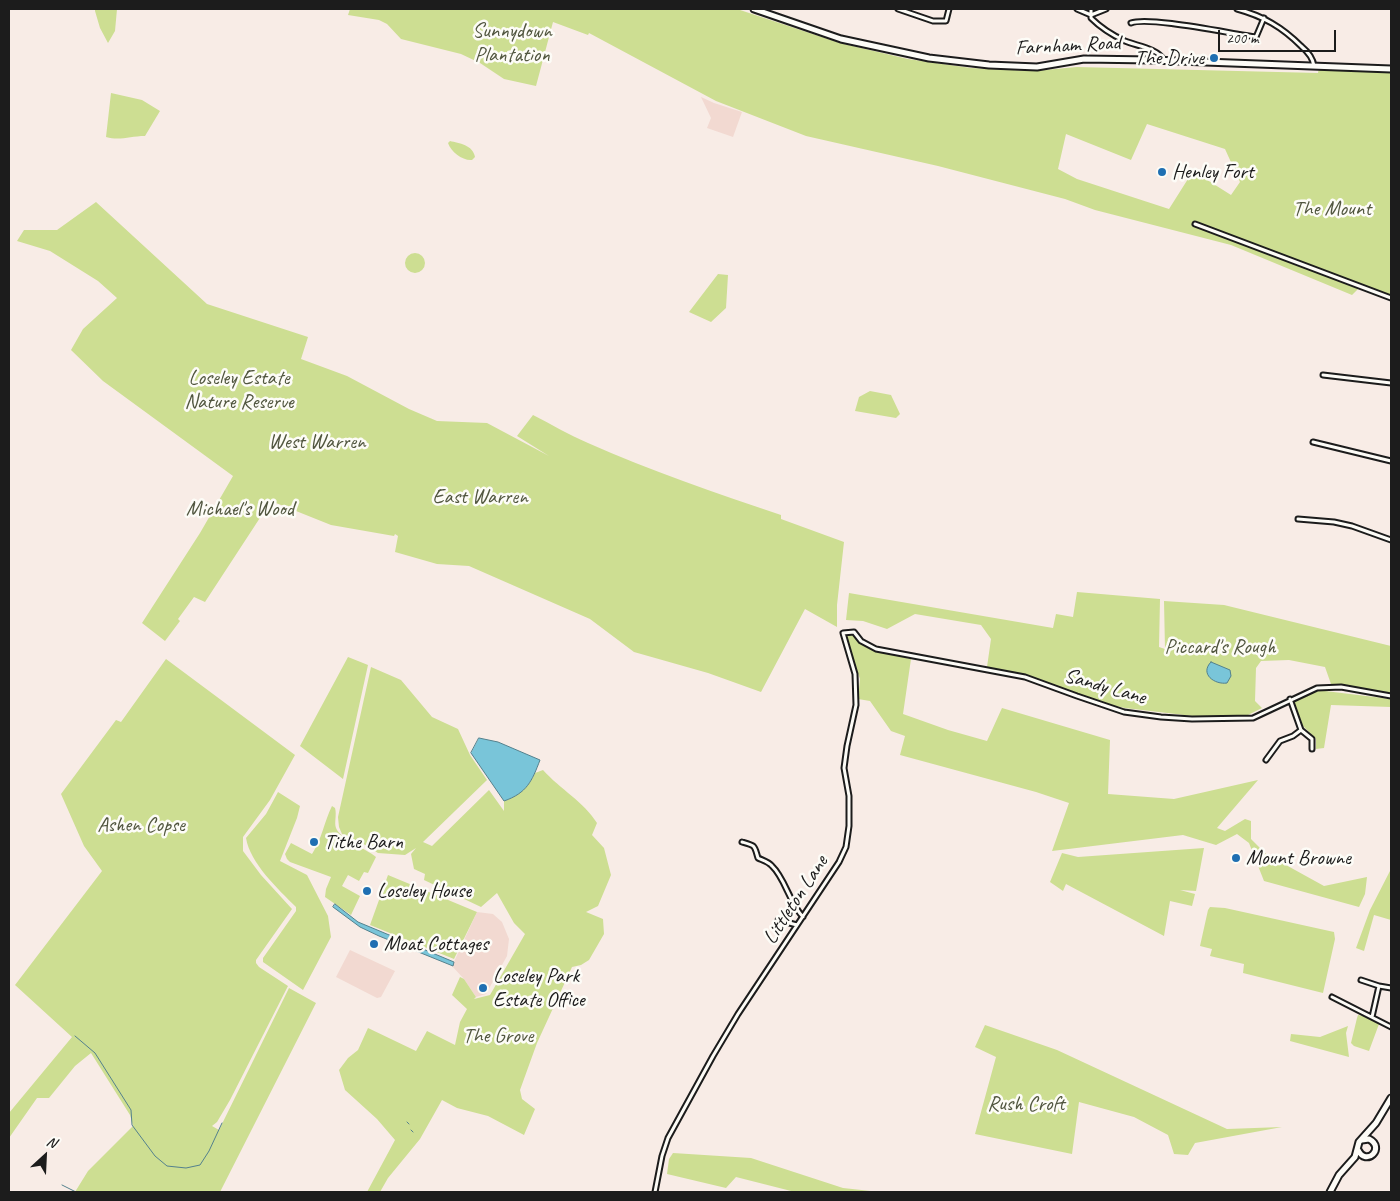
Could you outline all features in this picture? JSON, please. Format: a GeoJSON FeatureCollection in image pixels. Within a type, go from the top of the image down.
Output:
{"type":"FeatureCollection","features":[{"type":"Feature","properties":{"kind":"main road","name":"Farnham Road"},"geometry":{"type":"LineString","coordinates":[[754,9],[841,39],[953,62],[1037,66],[1084,59],[1164,60],[1391,69]]}},
{"type":"Feature","properties":{"kind":"main road"},"geometry":{"type":"LineString","coordinates":[[1346,1167],[1365,1157],[1372,1156],[1374,1153],[1376,1146],[1373,1129],[1391,1098]]}},
{"type":"Feature","properties":{"kind":"main road"},"geometry":{"type":"LineString","coordinates":[[1330,1192],[1340,1175],[1355,1157],[1359,1142],[1376,1123]]}},
{"type":"Feature","properties":{"kind":"main road"},"geometry":{"type":"LineString","coordinates":[[1362,1140],[1369,1139],[1375,1143]]}},
{"type":"Feature","properties":{"kind":"main road"},"geometry":{"type":"LineString","coordinates":[[1358,1149],[1361,1155],[1365,1157]]}},
{"type":"Feature","properties":{"kind":"street"},"geometry":{"type":"LineString","coordinates":[[898,9],[933,21],[946,21],[949,9]]}},
{"type":"Feature","properties":{"kind":"street"},"geometry":{"type":"LineString","coordinates":[[1076,9],[1091,15],[1106,9]]}},
{"type":"Feature","properties":{"kind":"street"},"geometry":{"type":"LineString","coordinates":[[1091,9],[1092,18],[1110,34],[1161,54],[1164,60]]}},
{"type":"Feature","properties":{"kind":"street"},"geometry":{"type":"LineString","coordinates":[[1237,9],[1264,18],[1286,32],[1305,50],[1313,61],[1314,66]]}},
{"type":"Feature","properties":{"kind":"street"},"geometry":{"type":"LineString","coordinates":[[1131,23],[1137,21],[1158,22],[1256,37],[1264,18]]}},
{"type":"Feature","properties":{"kind":"street"},"geometry":{"type":"LineString","coordinates":[[1195,224],[1391,298]]}},
{"type":"Feature","properties":{"kind":"street"},"geometry":{"type":"LineString","coordinates":[[1323,375],[1391,384]]}},
{"type":"Feature","properties":{"kind":"street"},"geometry":{"type":"LineString","coordinates":[[1313,442],[1391,461]]}},
{"type":"Feature","properties":{"kind":"street"},"geometry":{"type":"LineString","coordinates":[[1298,519],[1334,522],[1352,526],[1391,540]]}},
{"type":"Feature","properties":{"kind":"street","name":"Sandy Lane"},"geometry":{"type":"LineString","coordinates":[[843,633],[854,632],[861,641],[876,649],[1025,677],[1124,712],[1178,719],[1253,718],[1317,688],[1341,687],[1391,696]]}},
{"type":"Feature","properties":{"kind":"street","name":"Littleton Lane"},"geometry":{"type":"LineString","coordinates":[[655,1192],[662,1156],[668,1138],[713,1056],[797,924],[840,862],[846,847],[849,826],[849,796],[844,768],[856,705],[855,674],[843,633]]}},
{"type":"Feature","properties":{"kind":"street"},"geometry":{"type":"LineString","coordinates":[[1290,700],[1301,730],[1312,739],[1312,748]]}},
{"type":"Feature","properties":{"kind":"street"},"geometry":{"type":"LineString","coordinates":[[1266,760],[1280,741],[1293,736],[1301,730]]}},
{"type":"Feature","properties":{"kind":"street"},"geometry":{"type":"LineString","coordinates":[[742,842],[753,845],[756,848],[758,858],[772,865],[784,884],[795,908],[803,917]]}},
{"type":"Feature","properties":{"kind":"street"},"geometry":{"type":"LineString","coordinates":[[778,920],[797,924]]}},
{"type":"Feature","properties":{"kind":"street"},"geometry":{"type":"LineString","coordinates":[[1361,980],[1391,988]]}},
{"type":"Feature","properties":{"kind":"street"},"geometry":{"type":"LineString","coordinates":[[1372,1017],[1379,986]]}},
{"type":"Feature","properties":{"kind":"street"},"geometry":{"type":"LineString","coordinates":[[1332,997],[1391,1027]]}},
{"type":"Feature","properties":{"kind":"shaded area"},"geometry":{"type":"Polygon","coordinates":[[[701,97],[742,112],[733,137],[707,128],[711,118],[701,97]]]}},
{"type":"Feature","properties":{"kind":"shaded area"},"geometry":{"type":"Polygon","coordinates":[[[477,912],[493,914],[502,922],[509,939],[507,956],[486,994],[476,997],[464,979],[452,966],[477,912]]]}},
{"type":"Feature","properties":{"kind":"shaded area"},"geometry":{"type":"Polygon","coordinates":[[[350,950],[395,971],[381,997],[377,998],[336,977],[350,950]]]}},
{"type":"Feature","properties":{"kind":"green space"},"geometry":{"type":"Polygon","coordinates":[[[95,9],[117,9],[115,31],[108,43],[100,28],[95,9]]]}},
{"type":"Feature","properties":{"kind":"green space","name":"The Mount"},"geometry":{"type":"Polygon","coordinates":[[[350,9],[737,9],[840,43],[908,59],[971,68],[1034,71],[1077,67],[1318,73],[1319,67],[1391,70],[1391,296],[1361,286],[1352,295],[1231,245],[1095,210],[1065,199],[938,166],[806,136],[716,101],[589,33],[588,35],[553,22],[536,86],[504,79],[480,63],[461,54],[401,39],[387,24],[379,20],[348,15],[350,9]],[[1147,124],[1131,160],[1066,134],[1058,169],[1077,179],[1169,209],[1193,171],[1231,195],[1240,182],[1225,149],[1147,124]]]}},
{"type":"Feature","properties":{"kind":"green space"},"geometry":{"type":"Polygon","coordinates":[[[111,93],[142,100],[160,111],[145,136],[106,137],[111,93]]]}},
{"type":"Feature","properties":{"kind":"green space"},"geometry":{"type":"Polygon","coordinates":[[[450,141],[469,147],[475,157],[469,160],[458,155],[448,143],[450,141]]]}},
{"type":"Feature","properties":{"kind":"green space","name":"Loseley Estate Nature Reserve"},"geometry":{"type":"Polygon","coordinates":[[[96,202],[207,304],[308,337],[301,359],[347,376],[409,409],[437,421],[487,423],[549,456],[517,436],[533,415],[574,437],[636,463],[781,515],[781,519],[844,542],[837,605],[837,627],[805,609],[761,692],[708,673],[634,652],[590,619],[469,566],[437,564],[395,552],[398,536],[395,534],[394,536],[331,525],[271,501],[205,602],[194,597],[178,619],[180,621],[165,641],[142,623],[200,533],[233,476],[103,381],[71,350],[83,329],[117,298],[98,281],[50,251],[17,241],[24,230],[57,230],[96,202]]]}},
{"type":"Feature","properties":{"kind":"green space"},"geometry":{"type":"Polygon","coordinates":[[[415,253],[422,256],[425,263],[422,270],[415,273],[408,270],[405,263],[408,256],[415,253]]]}},
{"type":"Feature","properties":{"kind":"green space"},"geometry":{"type":"Polygon","coordinates":[[[718,274],[728,275],[726,308],[711,322],[689,312],[718,274]]]}},
{"type":"Feature","properties":{"kind":"green space"},"geometry":{"type":"Polygon","coordinates":[[[870,391],[891,395],[900,414],[896,418],[855,411],[859,397],[870,391]]]}},
{"type":"Feature","properties":{"kind":"green space","name":"Piccard's Rough"},"geometry":{"type":"Polygon","coordinates":[[[1077,592],[1160,599],[1159,647],[1165,649],[1164,601],[1224,605],[1391,646],[1391,694],[1331,684],[1325,667],[1289,660],[1261,661],[1256,668],[1255,701],[1262,708],[1248,715],[1201,717],[1125,708],[1105,704],[1033,677],[987,667],[991,639],[981,625],[915,614],[887,629],[863,621],[846,620],[849,593],[1053,628],[1056,614],[1073,617],[1077,592]]]}},
{"type":"Feature","properties":{"kind":"green space"},"geometry":{"type":"Polygon","coordinates":[[[851,634],[872,650],[911,659],[903,714],[987,741],[1002,708],[1110,740],[1108,794],[1174,799],[1258,780],[1217,828],[1225,831],[1245,819],[1251,821],[1251,839],[1266,854],[1324,886],[1367,877],[1365,894],[1359,907],[1264,881],[1249,843],[1237,834],[1216,845],[1183,835],[1052,851],[1069,803],[1036,792],[900,755],[905,736],[891,731],[870,701],[858,699],[860,679],[845,635],[851,634]]]}},
{"type":"Feature","properties":{"kind":"green space"},"geometry":{"type":"Polygon","coordinates":[[[348,657],[368,665],[343,779],[300,746],[348,657]]]}},
{"type":"Feature","properties":{"kind":"green space","name":"Ashen Copse"},"geometry":{"type":"Polygon","coordinates":[[[166,659],[295,755],[270,800],[243,837],[243,851],[261,875],[292,909],[256,960],[259,967],[288,986],[230,1100],[217,1122],[212,1126],[219,1130],[289,988],[316,1003],[220,1192],[75,1192],[88,1171],[133,1126],[130,1115],[91,1053],[75,1066],[49,1098],[37,1098],[9,1138],[9,1113],[72,1037],[15,985],[102,871],[84,846],[61,794],[116,720],[121,722],[166,659]]]}},
{"type":"Feature","properties":{"kind":"green space","name":"The Grove"},"geometry":{"type":"Polygon","coordinates":[[[371,667],[401,680],[432,717],[458,729],[470,755],[487,780],[423,842],[432,846],[489,790],[504,811],[504,801],[514,796],[530,783],[535,773],[543,770],[592,815],[597,823],[592,835],[604,848],[611,875],[598,906],[586,912],[603,919],[604,934],[589,960],[581,965],[572,967],[537,1043],[520,1090],[522,1099],[535,1109],[524,1135],[488,1116],[457,1108],[442,1100],[420,1139],[388,1178],[380,1192],[367,1192],[395,1140],[377,1119],[345,1090],[339,1070],[348,1058],[358,1050],[368,1028],[416,1051],[427,1031],[455,1045],[460,1022],[467,1009],[452,995],[460,977],[464,979],[476,997],[474,999],[490,995],[525,934],[514,923],[497,893],[481,907],[424,880],[425,874],[414,869],[411,854],[416,848],[405,855],[378,853],[342,834],[338,817],[371,667]]]}},
{"type":"Feature","properties":{"kind":"green space"},"geometry":{"type":"Polygon","coordinates":[[[1317,690],[1391,699],[1391,707],[1331,705],[1324,748],[1316,749],[1316,739],[1302,725],[1293,701],[1317,690]]]}},
{"type":"Feature","properties":{"kind":"green space"},"geometry":{"type":"Polygon","coordinates":[[[278,792],[300,806],[280,861],[307,875],[328,916],[331,937],[303,990],[263,962],[263,958],[296,911],[296,907],[273,884],[259,866],[253,857],[246,838],[266,814],[278,792]]]}},
{"type":"Feature","properties":{"kind":"green space"},"geometry":{"type":"Polygon","coordinates":[[[332,806],[335,808],[335,826],[338,832],[376,857],[368,873],[364,872],[359,881],[348,875],[342,886],[360,896],[351,915],[325,897],[331,877],[290,862],[285,854],[291,843],[312,854],[332,806]]]}},
{"type":"Feature","properties":{"kind":"green space"},"geometry":{"type":"Polygon","coordinates":[[[1204,848],[1196,891],[1180,890],[1195,894],[1192,906],[1170,901],[1164,936],[1066,884],[1063,891],[1050,882],[1062,853],[1078,857],[1204,848]]]}},
{"type":"Feature","properties":{"kind":"green space"},"geometry":{"type":"Polygon","coordinates":[[[1391,869],[1391,920],[1374,915],[1364,951],[1356,948],[1370,910],[1391,869]]]}},
{"type":"Feature","properties":{"kind":"green space"},"geometry":{"type":"Polygon","coordinates":[[[388,875],[477,912],[454,959],[370,925],[388,875]]]}},
{"type":"Feature","properties":{"kind":"green space"},"geometry":{"type":"Polygon","coordinates":[[[1210,907],[1225,908],[1334,932],[1335,939],[1323,993],[1243,973],[1244,964],[1210,956],[1212,949],[1200,946],[1210,907]]]}},
{"type":"Feature","properties":{"kind":"green space"},"geometry":{"type":"Polygon","coordinates":[[[1358,1015],[1379,1024],[1369,1051],[1354,1046],[1351,1043],[1358,1015]]]}},
{"type":"Feature","properties":{"kind":"green space","name":"Rush Croft"},"geometry":{"type":"Polygon","coordinates":[[[985,1025],[1057,1050],[1227,1129],[1282,1127],[1195,1143],[1188,1155],[1174,1154],[1168,1135],[1134,1117],[1079,1102],[1072,1154],[975,1134],[996,1057],[975,1047],[985,1025]]]}},
{"type":"Feature","properties":{"kind":"green space"},"geometry":{"type":"Polygon","coordinates":[[[1348,1026],[1346,1033],[1349,1057],[1290,1041],[1291,1034],[1320,1037],[1348,1026]]]}},
{"type":"Feature","properties":{"kind":"green space"},"geometry":{"type":"Polygon","coordinates":[[[673,1153],[751,1158],[843,1188],[880,1192],[795,1192],[736,1177],[726,1188],[667,1174],[669,1159],[673,1153]]]}},
{"type":"Feature","properties":{"kind":"water"},"geometry":{"type":"Polygon","coordinates":[[[1211,662],[1230,670],[1231,676],[1227,683],[1218,682],[1210,678],[1207,671],[1211,662]]]}},
{"type":"Feature","properties":{"kind":"water"},"geometry":{"type":"Polygon","coordinates":[[[479,738],[498,742],[540,760],[528,785],[512,798],[504,801],[471,753],[479,738]]]}},
{"type":"Feature","properties":{"kind":"water"},"geometry":{"type":"Polygon","coordinates":[[[335,904],[358,922],[454,962],[453,966],[360,927],[333,907],[335,904]]]}},
{"type":"Feature","properties":{"kind":"waterway"},"geometry":{"type":"LineString","coordinates":[[75,1036],[95,1053],[131,1110],[132,1125],[155,1156],[167,1166],[186,1168],[200,1165],[222,1123]]}},
{"type":"Feature","properties":{"kind":"waterway"},"geometry":{"type":"LineString","coordinates":[[62,1185],[76,1192]]}},
{"type":"Feature","properties":{"kind":"place","name":"The Drive"},"geometry":{"type":"Point","coordinates":[1214,58]}},
{"type":"Feature","properties":{"kind":"place","name":"Henley Fort"},"geometry":{"type":"Point","coordinates":[1162,172]}},
{"type":"Feature","properties":{"kind":"place","name":"Tithe Barn"},"geometry":{"type":"Point","coordinates":[314,842]}},
{"type":"Feature","properties":{"kind":"place","name":"Mount Browne"},"geometry":{"type":"Point","coordinates":[1236,858]}},
{"type":"Feature","properties":{"kind":"place","name":"Loseley House"},"geometry":{"type":"Point","coordinates":[367,891]}},
{"type":"Feature","properties":{"kind":"place","name":"Moat Cottages"},"geometry":{"type":"Point","coordinates":[374,944]}},
{"type":"Feature","properties":{"kind":"place","name":"Loseley Park Estate Office"},"geometry":{"type":"Point","coordinates":[483,988]}},
{"type":"Feature","properties":{"kind":"park label","name":"Sunnydown Plantation"},"geometry":{"type":"Point","coordinates":[512,43]}},
{"type":"Feature","properties":{"kind":"park label","name":"West Warren"},"geometry":{"type":"Point","coordinates":[317,442]}},
{"type":"Feature","properties":{"kind":"park label","name":"East Warren"},"geometry":{"type":"Point","coordinates":[480,497]}},
{"type":"Feature","properties":{"kind":"park label","name":"Michael's Wood"},"geometry":{"type":"Point","coordinates":[240,509]}}]}
